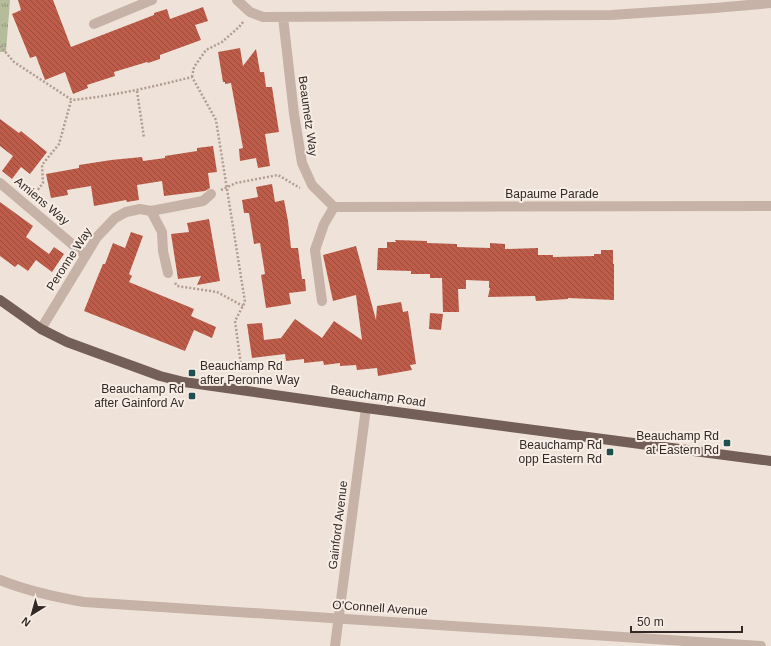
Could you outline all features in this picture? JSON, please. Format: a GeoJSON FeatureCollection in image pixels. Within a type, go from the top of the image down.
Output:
{"type":"FeatureCollection","features":[{"type":"Feature","properties":{"kind":"main road","name":"Beauchamp Road"},"geometry":{"type":"LineString","coordinates":[[0,300],[41,329],[67,342],[160,376],[184,382],[366,408],[771,461]]}},
{"type":"Feature","properties":{"kind":"street"},"geometry":{"type":"LineString","coordinates":[[94,24],[152,0]]}},
{"type":"Feature","properties":{"kind":"street"},"geometry":{"type":"LineString","coordinates":[[237,0],[250,12],[263,17],[611,15],[771,3]]}},
{"type":"Feature","properties":{"kind":"street","name":"Beaumetz Way"},"geometry":{"type":"LineString","coordinates":[[283,17],[292,100],[302,163],[312,186],[334,207]]}},
{"type":"Feature","properties":{"kind":"street","name":"Amiens Way"},"geometry":{"type":"LineString","coordinates":[[0,183],[85,255]]}},
{"type":"Feature","properties":{"kind":"street","name":"Peronne Way"},"geometry":{"type":"LineString","coordinates":[[41,329],[97,237],[115,218],[126,212],[140,209],[151,211],[203,201],[211,194]]}},
{"type":"Feature","properties":{"kind":"street","name":"Bapaume Parade"},"geometry":{"type":"LineString","coordinates":[[334,207],[771,206]]}},
{"type":"Feature","properties":{"kind":"street"},"geometry":{"type":"LineString","coordinates":[[322,301],[315,250],[324,224],[334,207]]}},
{"type":"Feature","properties":{"kind":"street"},"geometry":{"type":"LineString","coordinates":[[151,211],[162,232],[163,251],[168,272]]}},
{"type":"Feature","properties":{"kind":"street","name":"Gainford Avenue"},"geometry":{"type":"LineString","coordinates":[[335,646],[366,408]]}},
{"type":"Feature","properties":{"kind":"street","name":"O'Connell Avenue"},"geometry":{"type":"LineString","coordinates":[[0,580],[14,586],[50,596],[84,602],[761,646]]}},
{"type":"Feature","properties":{"kind":"path"},"geometry":{"type":"LineString","coordinates":[[242,372],[235,321],[245,302],[216,120],[192,77],[194,68],[206,50],[222,42],[239,27],[250,12]]}},
{"type":"Feature","properties":{"kind":"path"},"geometry":{"type":"LineString","coordinates":[[0,46],[14,62],[72,100],[104,97],[137,91],[192,77]]}},
{"type":"Feature","properties":{"kind":"path"},"geometry":{"type":"LineString","coordinates":[[137,91],[144,138]]}},
{"type":"Feature","properties":{"kind":"path"},"geometry":{"type":"LineString","coordinates":[[26,205],[43,183],[42,165],[59,144],[72,100]]}},
{"type":"Feature","properties":{"kind":"path"},"geometry":{"type":"LineString","coordinates":[[211,194],[236,183],[278,175],[310,194],[319,192]]}},
{"type":"Feature","properties":{"kind":"path"},"geometry":{"type":"LineString","coordinates":[[168,272],[177,286],[217,292],[243,306]]}},
{"type":"Feature","properties":{"kind":"green space"},"geometry":{"type":"Polygon","coordinates":[[[0,0],[10,0],[6,52],[0,52],[0,0]]]}},
{"type":"Feature","properties":{"kind":"building"},"geometry":{"type":"Polygon","coordinates":[[[18,0],[53,0],[71,47],[167,9],[170,19],[203,7],[208,21],[195,25],[201,40],[160,55],[160,59],[114,72],[115,76],[87,85],[88,88],[73,94],[65,72],[45,80],[36,56],[30,58],[12,14],[21,10],[18,0]]]}},
{"type":"Feature","properties":{"kind":"building"},"geometry":{"type":"Polygon","coordinates":[[[240,48],[243,66],[256,49],[260,72],[264,72],[266,87],[272,87],[279,132],[265,134],[270,166],[258,168],[256,158],[240,161],[239,149],[243,148],[231,83],[225,84],[225,82],[223,82],[218,52],[240,48]]]}},
{"type":"Feature","properties":{"kind":"building"},"geometry":{"type":"Polygon","coordinates":[[[0,119],[19,133],[21,131],[47,152],[30,174],[21,167],[12,179],[2,171],[13,156],[0,146],[0,119]]]}},
{"type":"Feature","properties":{"kind":"building"},"geometry":{"type":"Polygon","coordinates":[[[213,146],[217,172],[208,173],[210,188],[205,191],[164,196],[162,181],[137,185],[139,200],[127,202],[126,200],[94,206],[91,186],[67,190],[68,195],[51,198],[46,174],[79,168],[79,165],[111,160],[142,157],[143,161],[165,158],[165,156],[197,151],[197,148],[213,146]]]}},
{"type":"Feature","properties":{"kind":"building"},"geometry":{"type":"Polygon","coordinates":[[[272,184],[275,202],[284,200],[291,248],[298,248],[302,279],[305,279],[306,291],[289,293],[291,304],[266,308],[261,275],[265,274],[260,243],[254,244],[249,213],[244,213],[242,200],[258,197],[256,187],[272,184]]]}},
{"type":"Feature","properties":{"kind":"building"},"geometry":{"type":"Polygon","coordinates":[[[0,202],[33,226],[26,237],[49,254],[54,247],[64,254],[52,272],[36,260],[28,271],[18,264],[15,267],[0,256],[0,202]]]}},
{"type":"Feature","properties":{"kind":"building"},"geometry":{"type":"Polygon","coordinates":[[[209,219],[220,281],[197,285],[201,276],[178,279],[171,234],[189,232],[187,223],[209,219]]]}},
{"type":"Feature","properties":{"kind":"building"},"geometry":{"type":"Polygon","coordinates":[[[131,232],[143,236],[129,274],[132,276],[129,282],[194,309],[191,316],[216,327],[212,338],[194,330],[185,351],[84,311],[113,243],[125,248],[131,232]]]}},
{"type":"Feature","properties":{"kind":"building"},"geometry":{"type":"Polygon","coordinates":[[[395,240],[457,244],[457,247],[490,248],[490,243],[505,244],[505,249],[538,248],[538,255],[553,255],[553,257],[594,256],[594,254],[601,254],[601,250],[613,250],[614,300],[568,298],[536,301],[535,296],[488,297],[490,288],[489,281],[466,280],[466,289],[458,289],[459,312],[443,312],[442,278],[430,278],[430,274],[411,274],[411,271],[377,270],[378,248],[387,248],[387,242],[396,242],[395,240]]]}},
{"type":"Feature","properties":{"kind":"building"},"geometry":{"type":"Polygon","coordinates":[[[356,246],[376,320],[377,306],[401,302],[403,312],[408,311],[416,364],[410,365],[412,370],[378,376],[377,368],[357,370],[356,365],[340,366],[340,363],[324,365],[323,361],[304,363],[304,359],[286,361],[285,354],[252,358],[247,324],[262,323],[264,340],[281,338],[295,319],[322,338],[334,321],[362,340],[356,295],[333,301],[323,255],[356,246]]]}},
{"type":"Feature","properties":{"kind":"building"},"geometry":{"type":"Polygon","coordinates":[[[430,313],[443,314],[441,330],[429,329],[430,313]]]}},
{"type":"Feature","properties":{"kind":"place","name":"Beauchamp Rd after Peronne Way"},"geometry":{"type":"Point","coordinates":[192,373]}},
{"type":"Feature","properties":{"kind":"place","name":"Beauchamp Rd after Gainford Av"},"geometry":{"type":"Point","coordinates":[192,396]}},
{"type":"Feature","properties":{"kind":"place","name":"Beauchamp Rd at Eastern Rd"},"geometry":{"type":"Point","coordinates":[727,443]}},
{"type":"Feature","properties":{"kind":"place","name":"Beauchamp Rd opp Eastern Rd"},"geometry":{"type":"Point","coordinates":[610,452]}}]}
